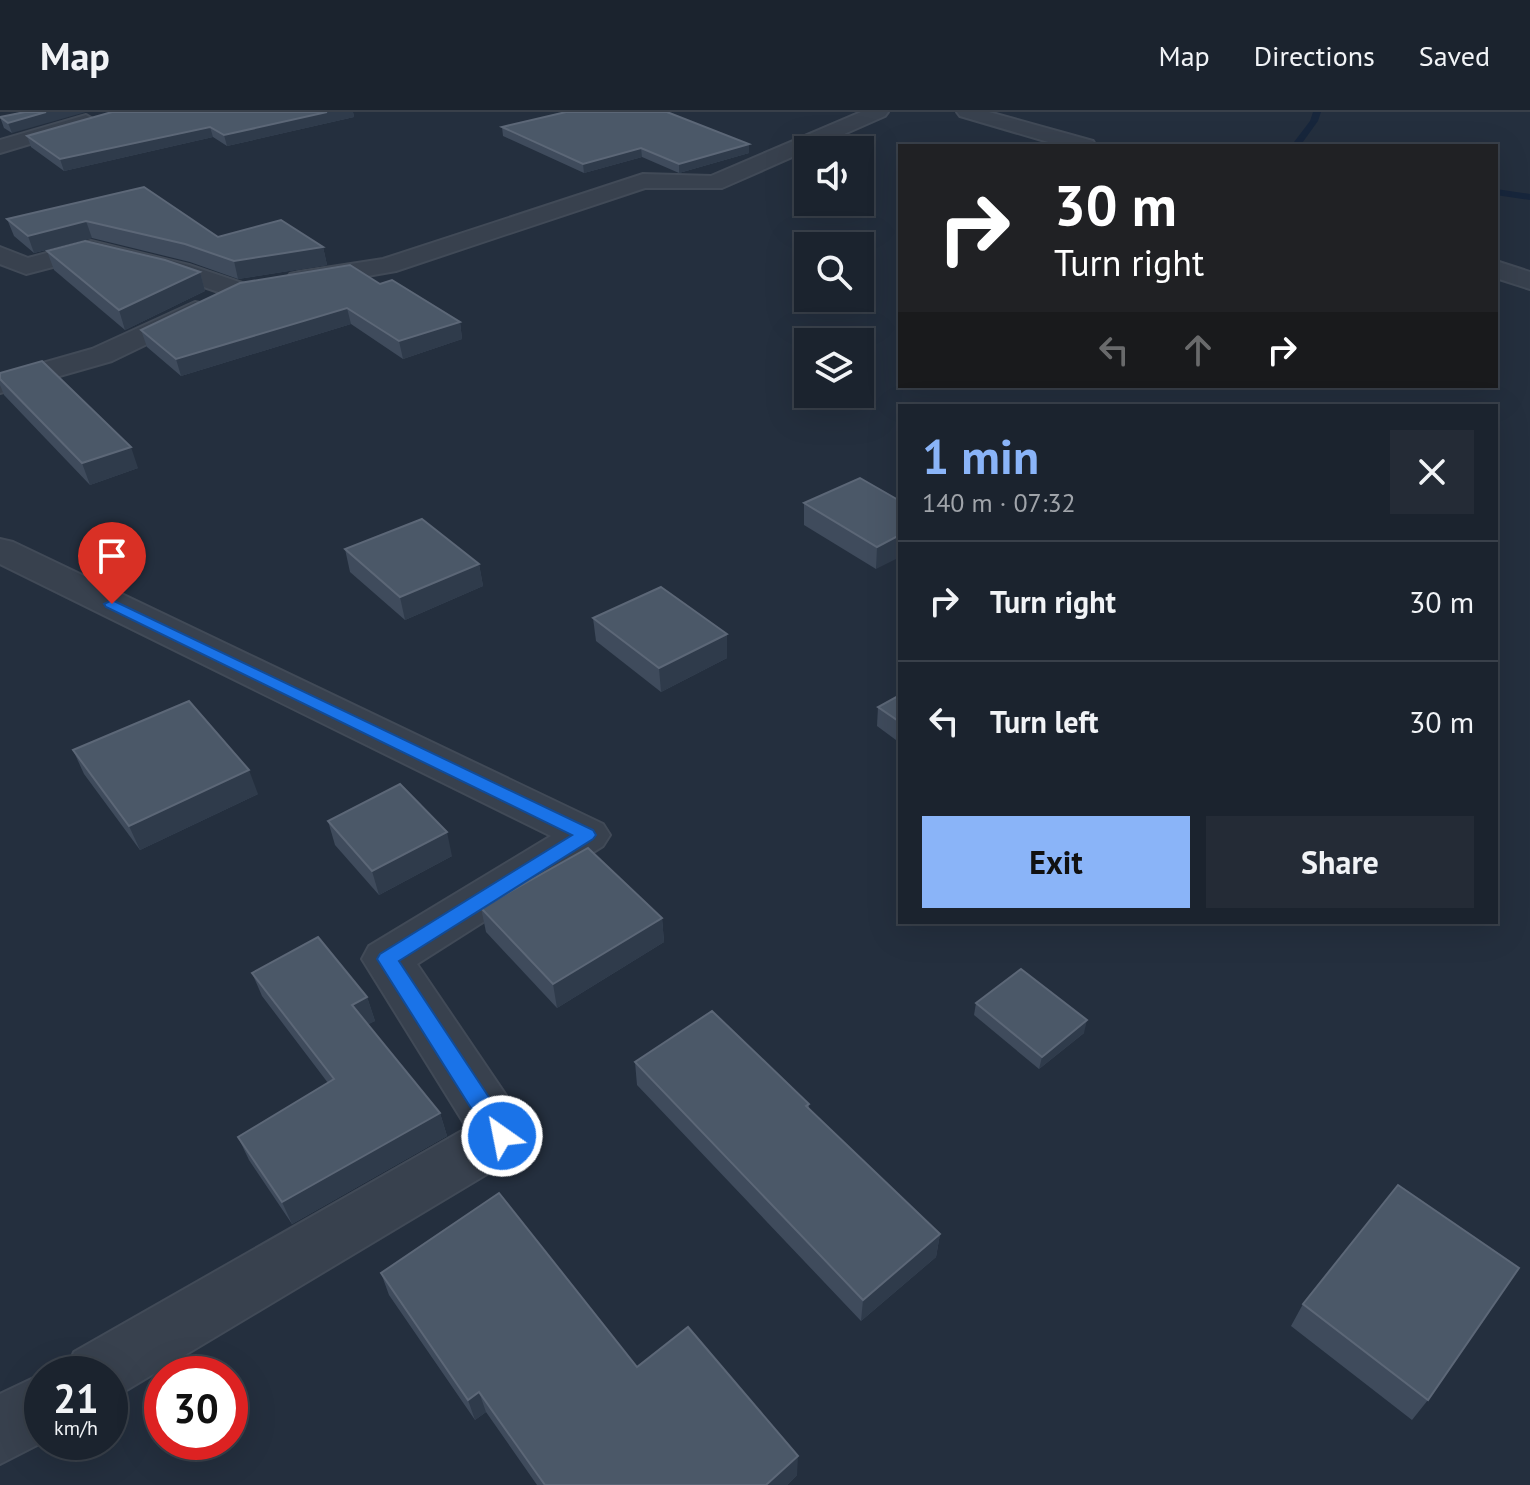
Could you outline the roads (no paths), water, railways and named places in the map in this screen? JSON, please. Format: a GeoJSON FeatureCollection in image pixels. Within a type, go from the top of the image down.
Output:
{"type":"FeatureCollection","features":[{"type":"Feature","properties":{"kind":"street"},"geometry":{"type":"LineString","coordinates":[[0,384],[102,355],[236,290],[387,266],[643,181],[714,183],[878,112]]}},
{"type":"Feature","properties":{"kind":"street"},"geometry":{"type":"LineString","coordinates":[[967,112],[1078,144]]}},
{"type":"Feature","properties":{"kind":"street"},"geometry":{"type":"LineString","coordinates":[[0,147],[101,117]]}},
{"type":"Feature","properties":{"kind":"street"},"geometry":{"type":"LineString","coordinates":[[0,255],[26,266],[91,249],[180,270],[236,290]]}},
{"type":"Feature","properties":{"kind":"street"},"geometry":{"type":"LineString","coordinates":[[1498,270],[1530,281]]}},
{"type":"Feature","properties":{"kind":"street"},"geometry":{"type":"LineString","coordinates":[[0,550],[587,835],[387,959],[502,1136],[128,1356]]}},
{"type":"Feature","properties":{"kind":"street"},"geometry":{"type":"LineString","coordinates":[[0,1431],[24,1417]]}},
{"type":"Feature","properties":{"kind":"waterway"},"geometry":{"type":"LineString","coordinates":[[1297,144],[1317,112]]}},
{"type":"Feature","properties":{"kind":"waterway"},"geometry":{"type":"LineString","coordinates":[[1498,192],[1530,197]]}}]}
